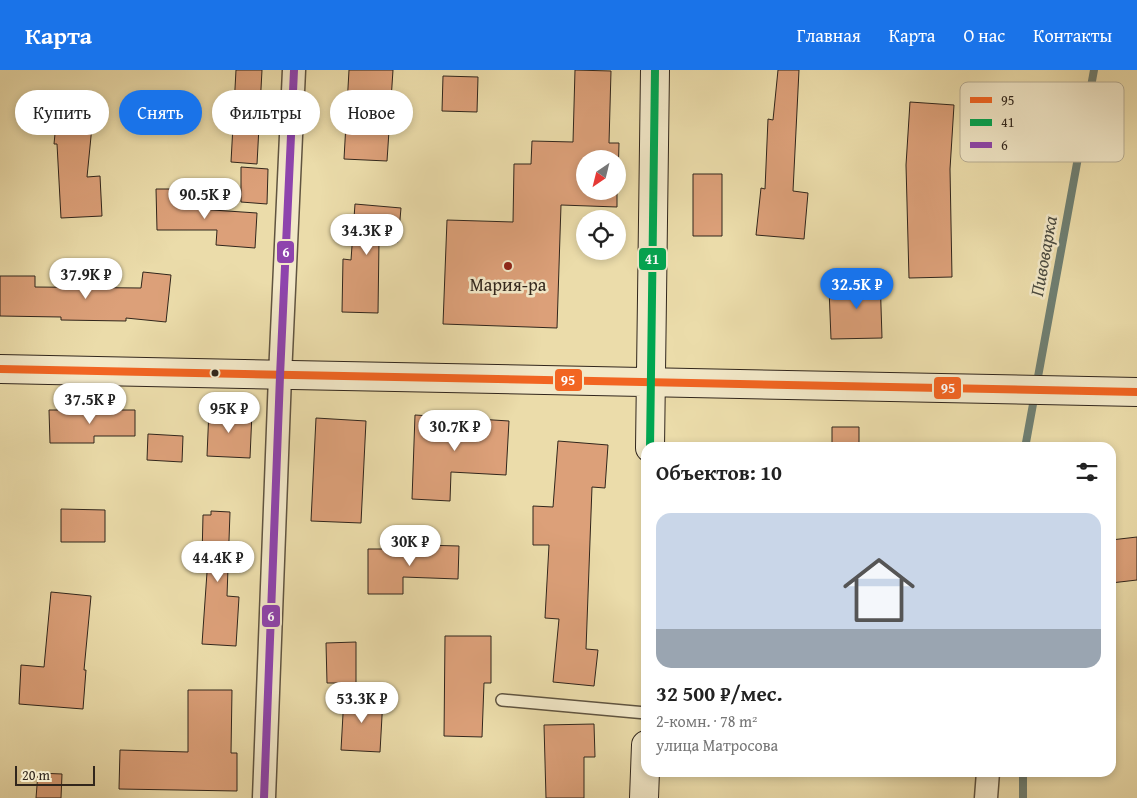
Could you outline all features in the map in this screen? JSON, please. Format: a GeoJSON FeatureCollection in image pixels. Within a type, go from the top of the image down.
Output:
{"type":"FeatureCollection","features":[{"type":"Feature","properties":{"kind":"street"},"geometry":{"type":"LineString","coordinates":[[264,798],[294,70]]}},
{"type":"Feature","properties":{"kind":"street"},"geometry":{"type":"LineString","coordinates":[[650,442],[655,70]]}},
{"type":"Feature","properties":{"kind":"street"},"geometry":{"type":"LineString","coordinates":[[0,369],[1137,392]]}},
{"type":"Feature","properties":{"kind":"street"},"geometry":{"type":"LineString","coordinates":[[644,798],[645,777]]}},
{"type":"Feature","properties":{"kind":"street"},"geometry":{"type":"LineString","coordinates":[[986,798],[988,777]]}},
{"type":"Feature","properties":{"kind":"lane"},"geometry":{"type":"LineString","coordinates":[[502,700],[641,714]]}},
{"type":"Feature","properties":{"kind":"building"},"geometry":{"type":"Polygon","coordinates":[[[236,70],[262,70],[261,90],[235,90],[236,70]]]}},
{"type":"Feature","properties":{"kind":"building"},"geometry":{"type":"Polygon","coordinates":[[[349,70],[393,70],[392,90],[348,90],[349,70]]]}},
{"type":"Feature","properties":{"kind":"building"},"geometry":{"type":"Polygon","coordinates":[[[575,70],[611,71],[609,143],[619,143],[619,150],[576,150],[576,200],[617,200],[617,207],[561,205],[557,328],[443,324],[447,220],[513,222],[514,164],[531,164],[532,141],[573,142],[575,70]]]}},
{"type":"Feature","properties":{"kind":"building"},"geometry":{"type":"Polygon","coordinates":[[[778,70],[799,70],[793,191],[808,193],[804,239],[756,235],[761,188],[765,189],[768,119],[773,120],[778,70]]]}},
{"type":"Feature","properties":{"kind":"building"},"geometry":{"type":"Polygon","coordinates":[[[443,76],[478,77],[477,112],[442,111],[443,76]]]}},
{"type":"Feature","properties":{"kind":"building"},"geometry":{"type":"Polygon","coordinates":[[[910,102],[954,105],[950,169],[952,277],[909,278],[906,165],[910,102]]]}},
{"type":"Feature","properties":{"kind":"building"},"geometry":{"type":"Polygon","coordinates":[[[55,135],[91,135],[87,177],[100,176],[102,216],[61,218],[57,144],[54,144],[55,135]]]}},
{"type":"Feature","properties":{"kind":"building"},"geometry":{"type":"Polygon","coordinates":[[[232,135],[259,135],[257,164],[231,162],[232,135]]]}},
{"type":"Feature","properties":{"kind":"building"},"geometry":{"type":"Polygon","coordinates":[[[345,135],[389,135],[387,161],[344,159],[345,135]]]}},
{"type":"Feature","properties":{"kind":"building"},"geometry":{"type":"Polygon","coordinates":[[[241,167],[268,169],[267,204],[241,202],[241,167]]]}},
{"type":"Feature","properties":{"kind":"building"},"geometry":{"type":"Polygon","coordinates":[[[693,174],[722,174],[722,236],[693,236],[693,174]]]}},
{"type":"Feature","properties":{"kind":"building"},"geometry":{"type":"Polygon","coordinates":[[[156,189],[183,189],[183,208],[257,213],[255,248],[216,245],[217,230],[157,230],[156,189]]]}},
{"type":"Feature","properties":{"kind":"building"},"geometry":{"type":"Polygon","coordinates":[[[355,204],[401,208],[398,242],[379,241],[378,313],[342,312],[343,259],[351,260],[355,204]]]}},
{"type":"Feature","properties":{"kind":"building"},"geometry":{"type":"Polygon","coordinates":[[[143,272],[171,275],[166,322],[126,318],[126,321],[61,320],[61,317],[0,316],[0,276],[35,276],[35,287],[141,288],[143,272]]]}},
{"type":"Feature","properties":{"kind":"building"},"geometry":{"type":"Polygon","coordinates":[[[858,275],[880,275],[882,338],[831,339],[829,288],[858,287],[858,275]]]}},
{"type":"Feature","properties":{"kind":"building"},"geometry":{"type":"Polygon","coordinates":[[[209,409],[252,412],[250,458],[207,456],[209,409]]]}},
{"type":"Feature","properties":{"kind":"building"},"geometry":{"type":"Polygon","coordinates":[[[49,410],[135,410],[135,436],[94,436],[94,443],[50,443],[49,410]]]}},
{"type":"Feature","properties":{"kind":"building"},"geometry":{"type":"Polygon","coordinates":[[[415,415],[509,421],[506,475],[451,472],[450,501],[412,499],[415,415]]]}},
{"type":"Feature","properties":{"kind":"building"},"geometry":{"type":"Polygon","coordinates":[[[316,418],[366,421],[361,523],[311,521],[316,418]]]}},
{"type":"Feature","properties":{"kind":"building"},"geometry":{"type":"Polygon","coordinates":[[[832,427],[859,427],[859,442],[832,442],[832,427]]]}},
{"type":"Feature","properties":{"kind":"building"},"geometry":{"type":"Polygon","coordinates":[[[148,434],[183,436],[182,462],[147,460],[148,434]]]}},
{"type":"Feature","properties":{"kind":"building"},"geometry":{"type":"Polygon","coordinates":[[[558,441],[608,445],[605,488],[592,487],[586,649],[598,650],[594,686],[553,682],[559,619],[545,618],[549,545],[533,545],[533,506],[553,507],[558,441]]]}},
{"type":"Feature","properties":{"kind":"building"},"geometry":{"type":"Polygon","coordinates":[[[61,509],[105,510],[105,542],[61,542],[61,509]]]}},
{"type":"Feature","properties":{"kind":"building"},"geometry":{"type":"Polygon","coordinates":[[[211,511],[230,512],[227,596],[239,597],[236,646],[202,644],[208,558],[202,558],[203,515],[211,515],[211,511]]]}},
{"type":"Feature","properties":{"kind":"building"},"geometry":{"type":"Polygon","coordinates":[[[1137,537],[1137,580],[1116,582],[1116,539],[1137,537]]]}},
{"type":"Feature","properties":{"kind":"building"},"geometry":{"type":"Polygon","coordinates":[[[421,545],[459,546],[458,579],[403,577],[403,594],[368,594],[368,549],[421,549],[421,545]]]}},
{"type":"Feature","properties":{"kind":"building"},"geometry":{"type":"Polygon","coordinates":[[[51,592],[91,596],[84,670],[86,670],[83,709],[19,704],[21,665],[44,667],[51,592]]]}},
{"type":"Feature","properties":{"kind":"building"},"geometry":{"type":"Polygon","coordinates":[[[445,636],[491,636],[491,683],[484,683],[482,737],[444,736],[445,636]]]}},
{"type":"Feature","properties":{"kind":"building"},"geometry":{"type":"Polygon","coordinates":[[[356,642],[356,683],[327,683],[326,643],[356,642]]]}},
{"type":"Feature","properties":{"kind":"building"},"geometry":{"type":"Polygon","coordinates":[[[188,690],[232,690],[231,753],[237,753],[237,791],[119,789],[120,750],[188,752],[188,690]]]}},
{"type":"Feature","properties":{"kind":"building"},"geometry":{"type":"Polygon","coordinates":[[[344,696],[383,698],[380,752],[341,750],[344,696]]]}},
{"type":"Feature","properties":{"kind":"building"},"geometry":{"type":"Polygon","coordinates":[[[594,724],[595,757],[584,757],[584,798],[546,798],[544,725],[594,724]]]}},
{"type":"Feature","properties":{"kind":"building"},"geometry":{"type":"Polygon","coordinates":[[[38,773],[62,774],[61,798],[36,798],[38,773]]]}},
{"type":"Feature","properties":{"kind":"waterway","name":"Пивоварка"},"geometry":{"type":"LineString","coordinates":[[1092,82],[1094,70]]}},
{"type":"Feature","properties":{"kind":"waterway","name":"Пивоварка"},"geometry":{"type":"LineString","coordinates":[[1026,442],[1077,162]]}},
{"type":"Feature","properties":{"kind":"waterway","name":"Пивоварка"},"geometry":{"type":"LineString","coordinates":[[1023,777],[1023,798]]}},
{"type":"Feature","properties":{"kind":"transit line","name":"6"},"geometry":{"type":"LineString","coordinates":[[264,798],[294,70]]}},
{"type":"Feature","properties":{"kind":"transit line","name":"41"},"geometry":{"type":"LineString","coordinates":[[650,442],[655,70]]}},
{"type":"Feature","properties":{"kind":"transit line","name":"95"},"geometry":{"type":"LineString","coordinates":[[0,369],[1137,392]]}},
{"type":"Feature","properties":{"kind":"place","name":"Мария-ра"},"geometry":{"type":"Point","coordinates":[508,266]}}]}
